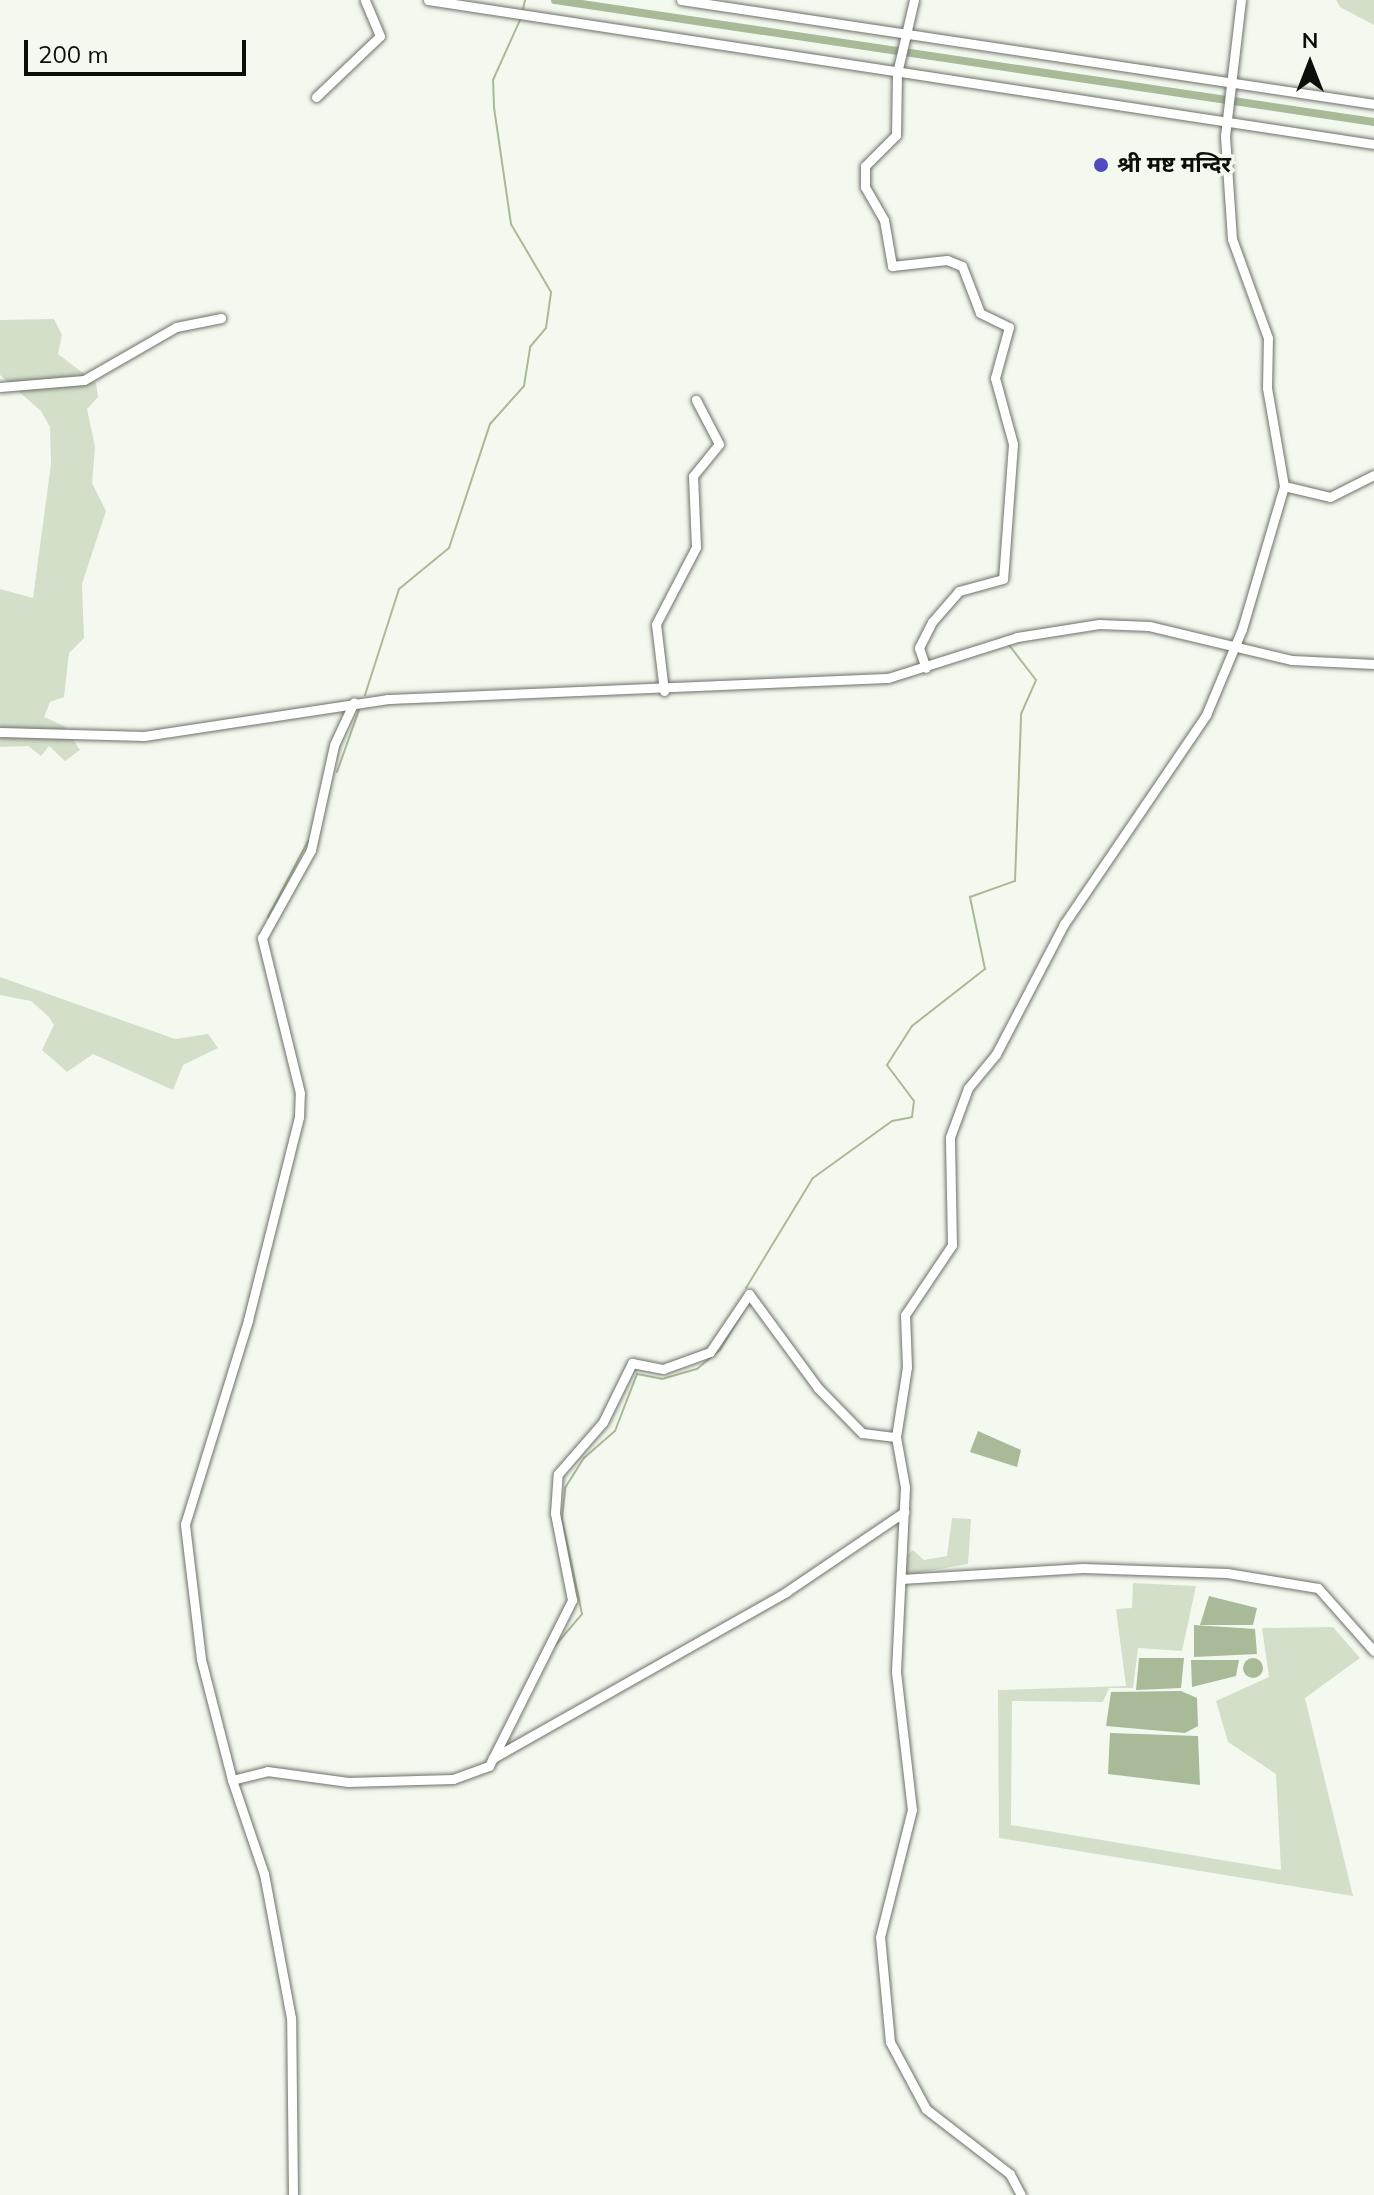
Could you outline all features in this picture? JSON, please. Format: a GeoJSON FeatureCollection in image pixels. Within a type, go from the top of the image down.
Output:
{"type":"FeatureCollection","features":[{"type":"Feature","properties":{"kind":"street"},"geometry":{"type":"LineString","coordinates":[[316,97],[380,36],[365,0]]}},
{"type":"Feature","properties":{"kind":"street"},"geometry":{"type":"LineString","coordinates":[[428,0],[1228,118],[1374,144]]}},
{"type":"Feature","properties":{"kind":"street"},"geometry":{"type":"LineString","coordinates":[[681,0],[1232,86],[1374,104]]}},
{"type":"Feature","properties":{"kind":"street"},"geometry":{"type":"LineString","coordinates":[[914,0],[900,70],[896,135],[865,166],[892,266],[947,260],[962,266],[980,313],[1009,327],[995,378],[1013,444],[1003,579],[959,591],[932,622],[919,648],[926,668]]}},
{"type":"Feature","properties":{"kind":"street"},"geometry":{"type":"LineString","coordinates":[[1021,2195],[1010,2174],[926,2109],[890,2042],[880,1937],[912,1810],[896,1671],[904,1512],[896,1437],[907,1367],[905,1315],[952,1245],[950,1137],[968,1088],[996,1054],[1064,924],[1206,715],[1232,650],[1284,486],[1267,388],[1268,338],[1232,239],[1228,118],[1241,0]]}},
{"type":"Feature","properties":{"kind":"street"},"geometry":{"type":"LineString","coordinates":[[0,387],[84,380],[176,327],[221,318]]}},
{"type":"Feature","properties":{"kind":"street"},"geometry":{"type":"LineString","coordinates":[[664,691],[656,624],[696,547],[693,476],[719,444],[696,400]]}},
{"type":"Feature","properties":{"kind":"street"},"geometry":{"type":"LineString","coordinates":[[1284,486],[1330,497],[1374,475]]}},
{"type":"Feature","properties":{"kind":"street"},"geometry":{"type":"LineString","coordinates":[[0,732],[192,732],[354,702],[664,691],[888,678],[1017,637],[1099,624],[1149,626],[1232,650],[1374,664]]}},
{"type":"Feature","properties":{"kind":"street"},"geometry":{"type":"LineString","coordinates":[[293,2195],[291,2018],[264,1874],[232,1780],[201,1659],[185,1524],[299,1117],[300,1093],[262,938],[311,850],[334,745],[354,702]]}},
{"type":"Feature","properties":{"kind":"street"},"geometry":{"type":"LineString","coordinates":[[232,1780],[267,1771],[348,1782],[477,1776],[493,1758],[572,1600],[555,1513],[558,1474],[603,1422],[632,1363],[663,1369],[690,1363],[710,1352],[754,1294],[809,1376],[862,1433],[896,1437]]}},
{"type":"Feature","properties":{"kind":"street"},"geometry":{"type":"LineString","coordinates":[[493,1758],[786,1592],[904,1512]]}},
{"type":"Feature","properties":{"kind":"street"},"geometry":{"type":"LineString","coordinates":[[901,1579],[1083,1568],[1227,1573],[1318,1588],[1374,1651]]}},
{"type":"Feature","properties":{"kind":"shaded area"},"geometry":{"type":"Polygon","coordinates":[[[1336,0],[1374,0],[1374,25],[1340,7],[1336,0]]]}},
{"type":"Feature","properties":{"kind":"shaded area"},"geometry":{"type":"Polygon","coordinates":[[[54,319],[62,335],[58,354],[96,383],[98,397],[87,409],[95,447],[92,483],[106,511],[82,584],[84,638],[69,653],[64,697],[50,702],[44,717],[64,726],[80,750],[65,761],[49,746],[41,756],[28,746],[0,747],[0,589],[33,598],[51,464],[50,427],[41,411],[0,375],[0,320],[54,319]]]}},
{"type":"Feature","properties":{"kind":"shaded area"},"geometry":{"type":"Polygon","coordinates":[[[0,977],[175,1039],[208,1034],[218,1048],[183,1065],[173,1090],[93,1054],[67,1072],[42,1050],[54,1025],[49,1017],[31,1001],[0,995],[0,977]]]}},
{"type":"Feature","properties":{"kind":"shaded area"},"geometry":{"type":"Polygon","coordinates":[[[978,1431],[1021,1450],[1017,1467],[970,1452],[978,1431]]]}},
{"type":"Feature","properties":{"kind":"shaded area"},"geometry":{"type":"Polygon","coordinates":[[[952,1518],[971,1519],[968,1564],[906,1575],[896,1565],[913,1550],[924,1560],[947,1556],[952,1518]]]}},
{"type":"Feature","properties":{"kind":"shaded area"},"geometry":{"type":"Polygon","coordinates":[[[1133,1583],[1196,1586],[1182,1651],[1138,1648],[1133,1688],[1109,1688],[1103,1702],[1012,1701],[1011,1825],[1281,1870],[1276,1774],[1228,1742],[1216,1701],[1269,1677],[1262,1628],[1333,1627],[1360,1658],[1305,1698],[1353,1896],[999,1838],[998,1690],[1126,1686],[1116,1609],[1132,1608],[1133,1583]]]}},
{"type":"Feature","properties":{"kind":"shaded area"},"geometry":{"type":"Polygon","coordinates":[[[1209,1596],[1257,1608],[1253,1625],[1200,1625],[1209,1596]]]}},
{"type":"Feature","properties":{"kind":"shaded area"},"geometry":{"type":"Polygon","coordinates":[[[1194,1625],[1255,1629],[1257,1654],[1194,1657],[1194,1625]]]}},
{"type":"Feature","properties":{"kind":"shaded area"},"geometry":{"type":"Polygon","coordinates":[[[1139,1658],[1184,1658],[1181,1688],[1136,1690],[1139,1658]]]}},
{"type":"Feature","properties":{"kind":"shaded area"},"geometry":{"type":"Polygon","coordinates":[[[1253,1658],[1260,1661],[1263,1668],[1260,1675],[1253,1678],[1246,1675],[1243,1668],[1246,1661],[1253,1658]]]}},
{"type":"Feature","properties":{"kind":"shaded area"},"geometry":{"type":"Polygon","coordinates":[[[1191,1660],[1239,1660],[1236,1676],[1192,1687],[1191,1660]]]}},
{"type":"Feature","properties":{"kind":"shaded area"},"geometry":{"type":"Polygon","coordinates":[[[1181,1691],[1197,1698],[1198,1726],[1185,1733],[1106,1726],[1111,1692],[1181,1691]]]}},
{"type":"Feature","properties":{"kind":"shaded area"},"geometry":{"type":"Polygon","coordinates":[[[1110,1733],[1198,1736],[1200,1785],[1108,1774],[1110,1733]]]}},
{"type":"Feature","properties":{"kind":"waterway"},"geometry":{"type":"LineString","coordinates":[[523,9],[525,0]]}},
{"type":"Feature","properties":{"kind":"waterway"},"geometry":{"type":"LineString","coordinates":[[555,0],[1374,122]]}},
{"type":"Feature","properties":{"kind":"waterway"},"geometry":{"type":"LineString","coordinates":[[365,695],[399,589],[449,548],[490,424],[524,386],[530,347],[546,328],[551,292],[511,224],[494,107],[493,80],[520,20]]}},
{"type":"Feature","properties":{"kind":"waterway"},"geometry":{"type":"LineString","coordinates":[[746,1288],[813,1178],[892,1121],[912,1117],[914,1101],[887,1065],[912,1026],[985,969],[970,897],[1015,881],[1021,714],[1036,680],[1009,645]]}},
{"type":"Feature","properties":{"kind":"waterway"},"geometry":{"type":"LineString","coordinates":[[337,772],[360,707]]}},
{"type":"Feature","properties":{"kind":"waterway"},"geometry":{"type":"LineString","coordinates":[[268,917],[308,841]]}},
{"type":"Feature","properties":{"kind":"waterway"},"geometry":{"type":"LineString","coordinates":[[553,1648],[582,1614],[562,1519],[565,1488],[584,1458],[615,1431],[637,1374],[662,1379],[697,1369],[720,1350],[750,1300]]}},
{"type":"Feature","properties":{"kind":"place","name":"श्री मष्ट मन्दिर"},"geometry":{"type":"Point","coordinates":[1101,165]}}]}
